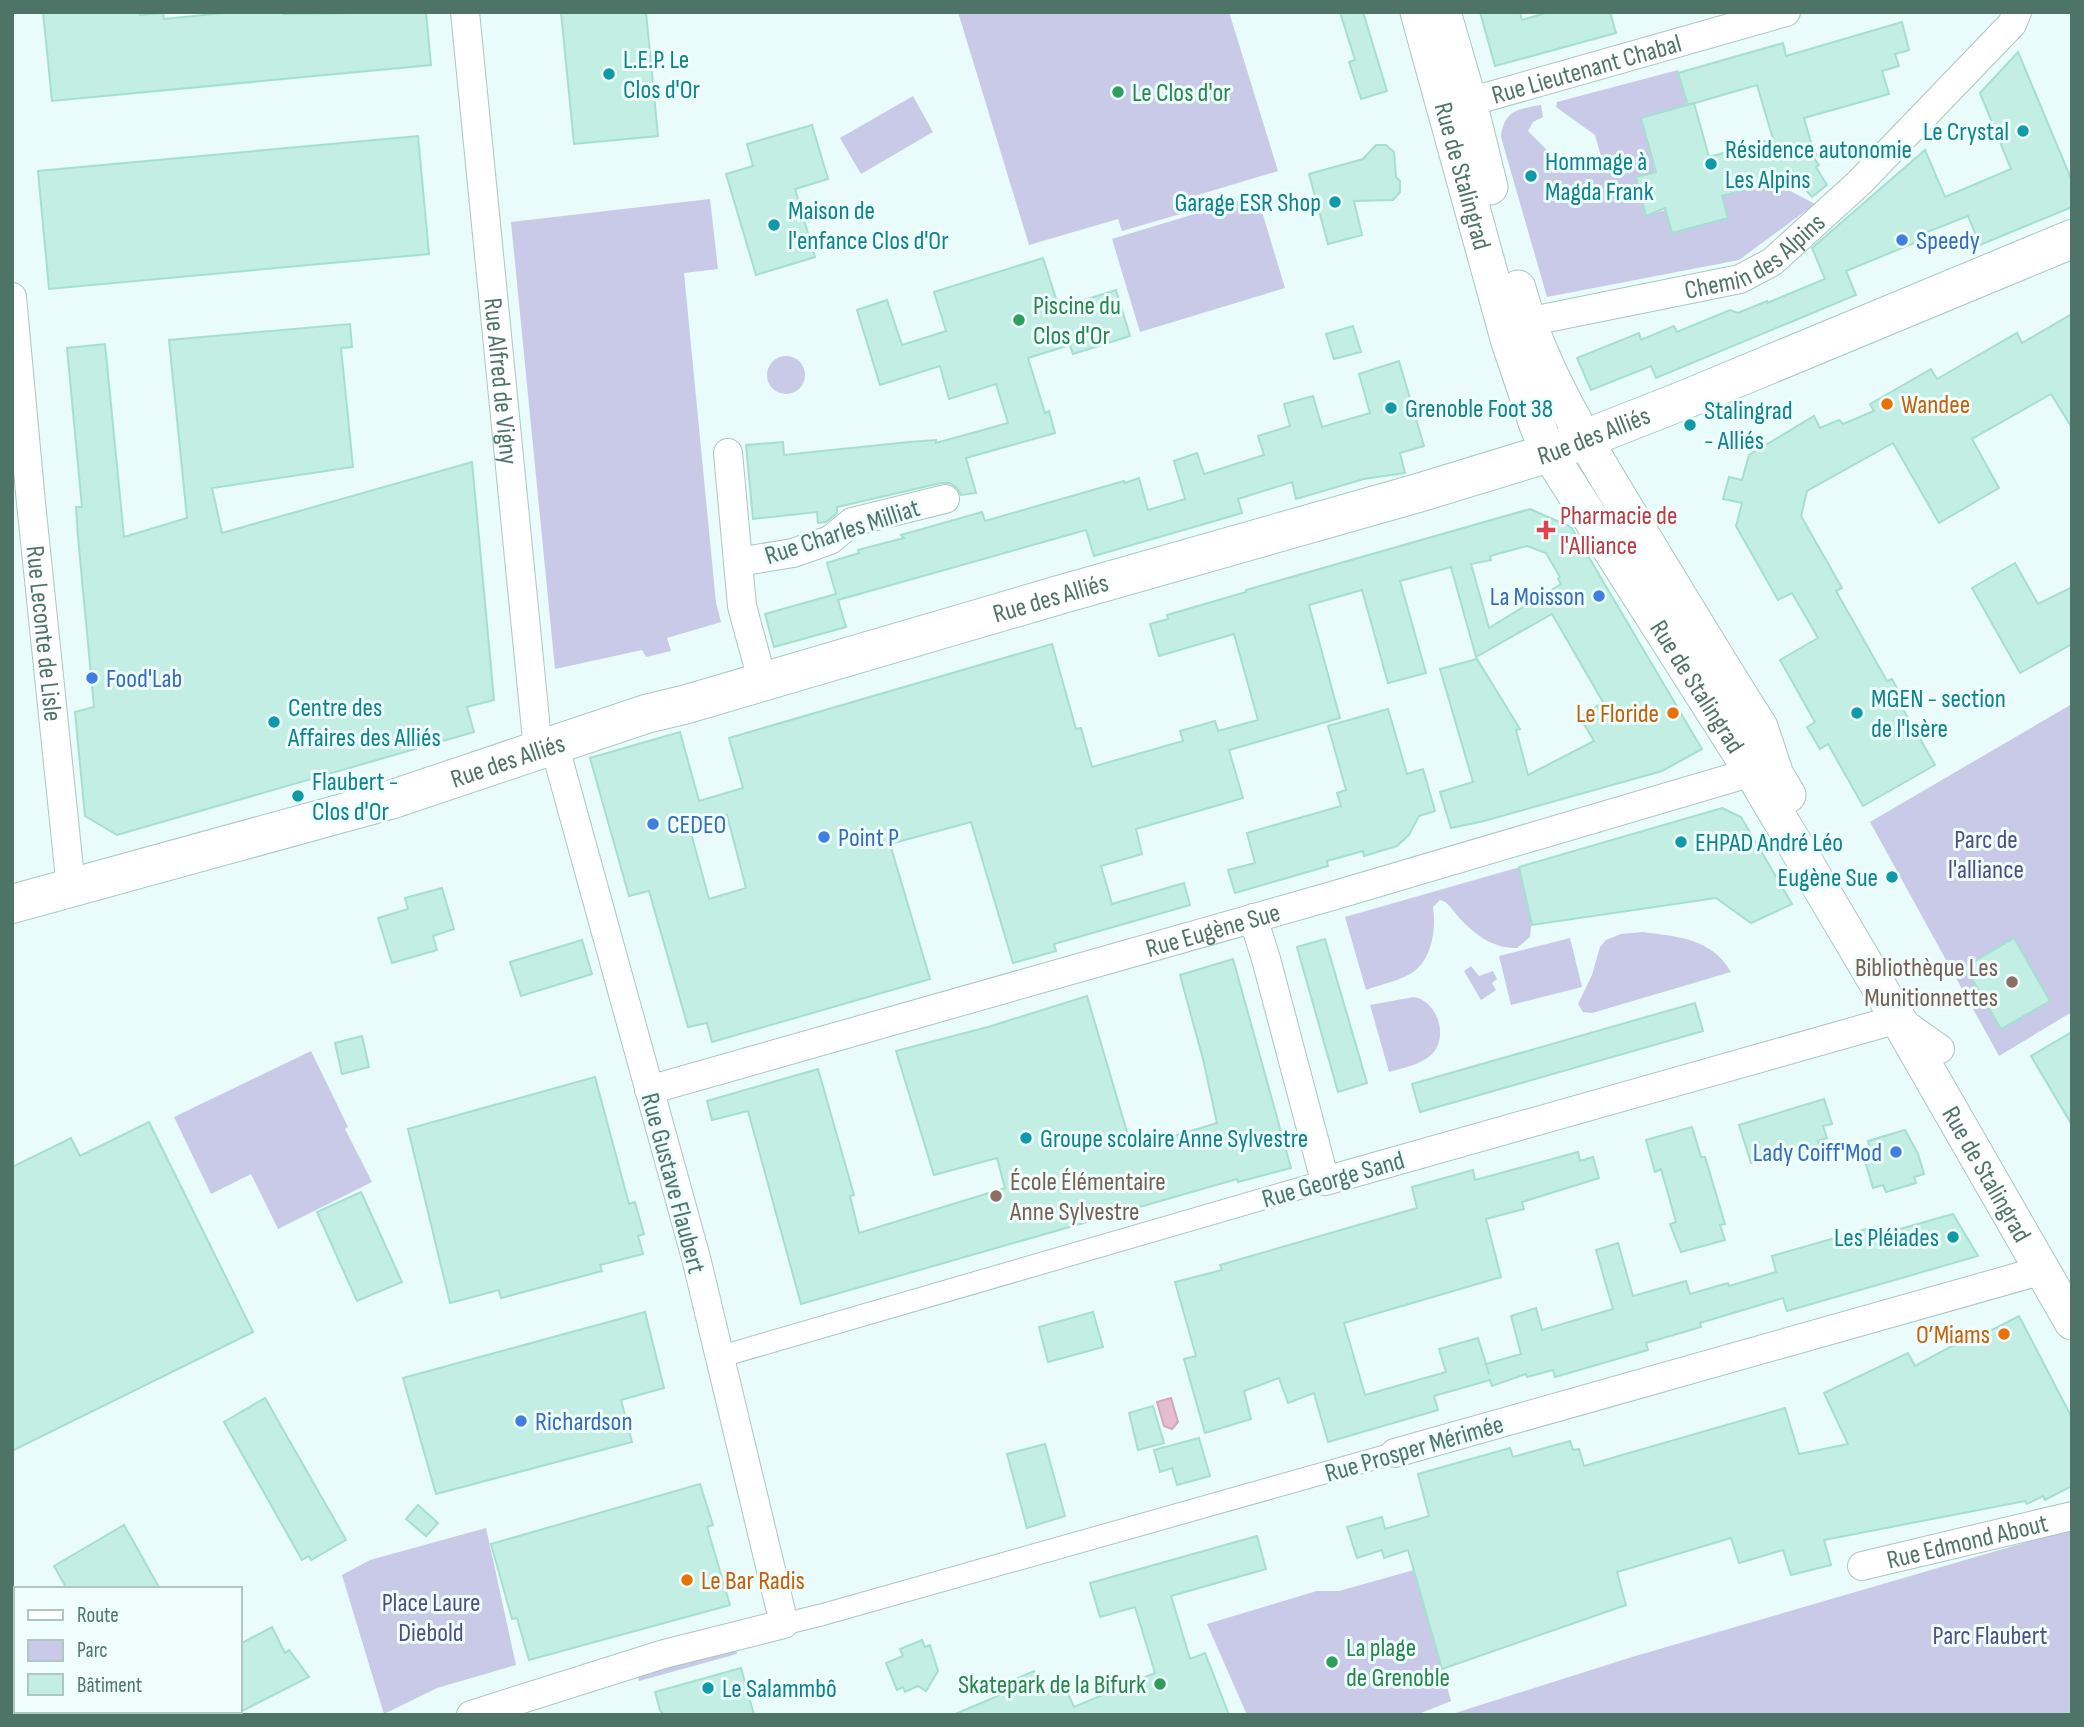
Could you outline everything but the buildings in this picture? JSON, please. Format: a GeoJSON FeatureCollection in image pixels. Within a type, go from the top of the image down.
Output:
{"type":"FeatureCollection","features":[{"type":"Feature","properties":{"kind":"main road","name":"Rue des Alliés"},"geometry":{"type":"LineString","coordinates":[[12,904],[401,797],[646,714],[1549,453],[1585,441],[2072,239]]}},
{"type":"Feature","properties":{"kind":"street","name":"Rue Alfred de Vigny"},"geometry":{"type":"LineString","coordinates":[[465,12],[546,747]]}},
{"type":"Feature","properties":{"kind":"street","name":"Rue de Stalingrad"},"geometry":{"type":"LineString","coordinates":[[1418,12],[1509,342],[1536,425],[1549,453],[1764,774],[1940,1049],[2057,1272],[2072,1322]]}},
{"type":"Feature","properties":{"kind":"street","name":"Rue de Stalingrad"},"geometry":{"type":"LineString","coordinates":[[1443,12],[1527,322],[1548,371],[1585,441],[1760,727],[1764,774],[1898,1019],[2057,1272]]}},
{"type":"Feature","properties":{"kind":"street","name":"Rue Lieutenant Chabal"},"geometry":{"type":"LineString","coordinates":[[1469,102],[1786,12]]}},
{"type":"Feature","properties":{"kind":"street","name":"Chemin des Alpins"},"geometry":{"type":"LineString","coordinates":[[1527,322],[1740,279],[1772,262],[1859,183],[2012,24],[2017,12]]}},
{"type":"Feature","properties":{"kind":"street","name":"Rue Leconte de Lisle"},"geometry":{"type":"LineString","coordinates":[[12,297],[71,888]]}},
{"type":"Feature","properties":{"kind":"street","name":"Rue Charles Milliat"},"geometry":{"type":"LineString","coordinates":[[728,453],[742,606],[762,680]]}},
{"type":"Feature","properties":{"kind":"street","name":"Rue Charles Milliat"},"geometry":{"type":"LineString","coordinates":[[738,562],[793,553],[830,540],[852,522],[945,499]]}},
{"type":"Feature","properties":{"kind":"street","name":"Rue Gustave Flaubert"},"geometry":{"type":"LineString","coordinates":[[546,747],[649,1090],[696,1258],[784,1624]]}},
{"type":"Feature","properties":{"kind":"street","name":"Rue Eugène Sue"},"geometry":{"type":"LineString","coordinates":[[649,1090],[1764,774]]}},
{"type":"Feature","properties":{"kind":"street"},"geometry":{"type":"LineString","coordinates":[[1252,918],[1266,959],[1325,1181]]}},
{"type":"Feature","properties":{"kind":"street"},"geometry":{"type":"LineString","coordinates":[[1898,1019],[1940,1049]]}},
{"type":"Feature","properties":{"kind":"street","name":"Rue George Sand"},"geometry":{"type":"LineString","coordinates":[[719,1357],[1325,1181],[1898,1019]]}},
{"type":"Feature","properties":{"kind":"street","name":"Rue Prosper Mérimée"},"geometry":{"type":"LineString","coordinates":[[784,1624],[2057,1272]]}},
{"type":"Feature","properties":{"kind":"street","name":"Rue Edmond About"},"geometry":{"type":"LineString","coordinates":[[1862,1566],[2072,1516]]}},
{"type":"Feature","properties":{"kind":"street"},"geometry":{"type":"LineString","coordinates":[[471,1715],[664,1654],[784,1624]]}},
{"type":"Feature","properties":{"kind":"green space","name":"Le Clos d'or"},"geometry":{"type":"Polygon","coordinates":[[[958,12],[1229,12],[1278,171],[1191,197],[1194,210],[1122,231],[1118,219],[1029,245],[958,12]]]}},
{"type":"Feature","properties":{"kind":"green space"},"geometry":{"type":"Polygon","coordinates":[[[1678,70],[1687,105],[1641,118],[1655,172],[1636,177],[1647,215],[1666,210],[1728,217],[1722,196],[1773,182],[1815,204],[1739,260],[1547,297],[1501,137],[1505,122],[1519,110],[1541,105],[1543,117],[1533,122],[1528,131],[1567,170],[1602,160],[1595,135],[1556,107],[1557,102],[1678,70]]]}},
{"type":"Feature","properties":{"kind":"green space"},"geometry":{"type":"Polygon","coordinates":[[[913,96],[933,132],[861,174],[840,138],[913,96]]]}},
{"type":"Feature","properties":{"kind":"green space"},"geometry":{"type":"Polygon","coordinates":[[[1257,195],[1285,288],[1140,332],[1112,239],[1257,195]]]}},
{"type":"Feature","properties":{"kind":"green space"},"geometry":{"type":"Polygon","coordinates":[[[710,199],[718,269],[684,273],[716,603],[721,622],[667,638],[671,651],[646,657],[642,650],[555,669],[511,222],[710,199]]]}},
{"type":"Feature","properties":{"kind":"green space"},"geometry":{"type":"Polygon","coordinates":[[[786,356],[800,361],[805,375],[800,389],[786,394],[772,389],[767,375],[772,361],[786,356]]]}},
{"type":"Feature","properties":{"kind":"green space","name":"Parc de l'alliance"},"geometry":{"type":"Polygon","coordinates":[[[2072,704],[2072,1012],[1999,1056],[1870,822],[2072,704]]]}},
{"type":"Feature","properties":{"kind":"green space"},"geometry":{"type":"Polygon","coordinates":[[[1527,865],[1523,888],[1532,919],[1530,937],[1517,948],[1500,946],[1484,939],[1462,921],[1447,903],[1440,900],[1433,907],[1432,940],[1422,963],[1406,976],[1366,990],[1345,917],[1527,865]]]}},
{"type":"Feature","properties":{"kind":"green space"},"geometry":{"type":"Polygon","coordinates":[[[1643,932],[1681,938],[1704,946],[1714,952],[1731,972],[1592,1013],[1583,1012],[1578,1004],[1592,975],[1600,947],[1606,940],[1621,934],[1643,932]]]}},
{"type":"Feature","properties":{"kind":"green space"},"geometry":{"type":"Polygon","coordinates":[[[1570,938],[1582,987],[1511,1005],[1499,956],[1570,938]]]}},
{"type":"Feature","properties":{"kind":"green space"},"geometry":{"type":"Polygon","coordinates":[[[1471,966],[1479,976],[1493,971],[1497,979],[1492,983],[1496,990],[1481,1000],[1464,971],[1471,966]]]}},
{"type":"Feature","properties":{"kind":"green space"},"geometry":{"type":"Polygon","coordinates":[[[1414,997],[1429,1005],[1434,1012],[1440,1030],[1437,1048],[1422,1061],[1389,1072],[1370,1005],[1414,997]]]}},
{"type":"Feature","properties":{"kind":"green space"},"geometry":{"type":"Polygon","coordinates":[[[311,1051],[348,1127],[345,1129],[372,1182],[278,1229],[251,1174],[211,1194],[174,1117],[311,1051]]]}},
{"type":"Feature","properties":{"kind":"green space","name":"Place Laure Diebold"},"geometry":{"type":"Polygon","coordinates":[[[486,1528],[516,1665],[437,1688],[384,1714],[342,1575],[370,1560],[486,1528]]]}},
{"type":"Feature","properties":{"kind":"green space","name":"Parc Flaubert"},"geometry":{"type":"Polygon","coordinates":[[[2072,1529],[2072,1715],[1449,1715],[1632,1657],[2072,1529]]]}},
{"type":"Feature","properties":{"kind":"green space","name":"La plage de Grenoble"},"geometry":{"type":"Polygon","coordinates":[[[1414,1570],[1451,1701],[1416,1715],[1247,1715],[1207,1624],[1317,1591],[1339,1591],[1414,1570]]]}},
{"type":"Feature","properties":{"kind":"green space"},"geometry":{"type":"Polygon","coordinates":[[[736,1650],[737,1654],[639,1681],[637,1673],[736,1650]]]}},
{"type":"Feature","properties":{"kind":"shaded area"},"geometry":{"type":"Polygon","coordinates":[[[1171,1398],[1178,1422],[1172,1429],[1164,1426],[1157,1402],[1171,1398]]]}},
{"type":"Feature","properties":{"kind":"place","name":"L.E.P. Le Clos d'Or"},"geometry":{"type":"Point","coordinates":[609,74]}},
{"type":"Feature","properties":{"kind":"place","name":"Le Clos d'or"},"geometry":{"type":"Point","coordinates":[1118,92]}},
{"type":"Feature","properties":{"kind":"place","name":"Le Crystal"},"geometry":{"type":"Point","coordinates":[2023,131]}},
{"type":"Feature","properties":{"kind":"place","name":"Résidence autonomie Les Alpins"},"geometry":{"type":"Point","coordinates":[1711,164]}},
{"type":"Feature","properties":{"kind":"place","name":"Hommage à Magda Frank"},"geometry":{"type":"Point","coordinates":[1531,176]}},
{"type":"Feature","properties":{"kind":"place","name":"Garage ESR Shop"},"geometry":{"type":"Point","coordinates":[1335,202]}},
{"type":"Feature","properties":{"kind":"place","name":"Maison de l'enfance Clos d'Or"},"geometry":{"type":"Point","coordinates":[774,225]}},
{"type":"Feature","properties":{"kind":"place","name":"Speedy"},"geometry":{"type":"Point","coordinates":[1902,240]}},
{"type":"Feature","properties":{"kind":"place","name":"Piscine du Clos d'Or"},"geometry":{"type":"Point","coordinates":[1019,320]}},
{"type":"Feature","properties":{"kind":"place","name":"Wandee"},"geometry":{"type":"Point","coordinates":[1887,404]}},
{"type":"Feature","properties":{"kind":"place","name":"Grenoble Foot 38"},"geometry":{"type":"Point","coordinates":[1391,408]}},
{"type":"Feature","properties":{"kind":"place","name":"Stalingrad - Alliés"},"geometry":{"type":"Point","coordinates":[1690,425]}},
{"type":"Feature","properties":{"kind":"place","name":"Pharmacie de l'Alliance"},"geometry":{"type":"Point","coordinates":[1546,530]}},
{"type":"Feature","properties":{"kind":"place","name":"La Moisson"},"geometry":{"type":"Point","coordinates":[1599,596]}},
{"type":"Feature","properties":{"kind":"place","name":"Food'Lab"},"geometry":{"type":"Point","coordinates":[92,678]}},
{"type":"Feature","properties":{"kind":"place","name":"Le Floride"},"geometry":{"type":"Point","coordinates":[1673,713]}},
{"type":"Feature","properties":{"kind":"place","name":"MGEN - section de l'Isère"},"geometry":{"type":"Point","coordinates":[1857,713]}},
{"type":"Feature","properties":{"kind":"place","name":"Centre des Affaires des Alliés"},"geometry":{"type":"Point","coordinates":[274,722]}},
{"type":"Feature","properties":{"kind":"place","name":"Flaubert - Clos d'Or"},"geometry":{"type":"Point","coordinates":[298,796]}},
{"type":"Feature","properties":{"kind":"place","name":"CEDEO"},"geometry":{"type":"Point","coordinates":[653,824]}},
{"type":"Feature","properties":{"kind":"place","name":"Point P"},"geometry":{"type":"Point","coordinates":[824,837]}},
{"type":"Feature","properties":{"kind":"place","name":"EHPAD André Léo"},"geometry":{"type":"Point","coordinates":[1681,842]}},
{"type":"Feature","properties":{"kind":"place","name":"Eugène Sue"},"geometry":{"type":"Point","coordinates":[1892,877]}},
{"type":"Feature","properties":{"kind":"place","name":"Bibliothèque Les Munitionnettes"},"geometry":{"type":"Point","coordinates":[2012,982]}},
{"type":"Feature","properties":{"kind":"place","name":"Groupe scolaire Anne Sylvestre"},"geometry":{"type":"Point","coordinates":[1026,1138]}},
{"type":"Feature","properties":{"kind":"place","name":"Lady Coiff'Mod"},"geometry":{"type":"Point","coordinates":[1896,1152]}},
{"type":"Feature","properties":{"kind":"place","name":"École Élémentaire Anne Sylvestre"},"geometry":{"type":"Point","coordinates":[996,1196]}},
{"type":"Feature","properties":{"kind":"place","name":"Les Pléiades"},"geometry":{"type":"Point","coordinates":[1953,1237]}},
{"type":"Feature","properties":{"kind":"place","name":"O’Miams"},"geometry":{"type":"Point","coordinates":[2004,1334]}},
{"type":"Feature","properties":{"kind":"place","name":"Richardson"},"geometry":{"type":"Point","coordinates":[521,1421]}},
{"type":"Feature","properties":{"kind":"place","name":"Le Bar Radis"},"geometry":{"type":"Point","coordinates":[687,1580]}},
{"type":"Feature","properties":{"kind":"place","name":"La plage de Grenoble"},"geometry":{"type":"Point","coordinates":[1332,1662]}},
{"type":"Feature","properties":{"kind":"place","name":"Skatepark de la Bifurk"},"geometry":{"type":"Point","coordinates":[1160,1684]}},
{"type":"Feature","properties":{"kind":"place","name":"Le Salammbô"},"geometry":{"type":"Point","coordinates":[708,1688]}}]}
